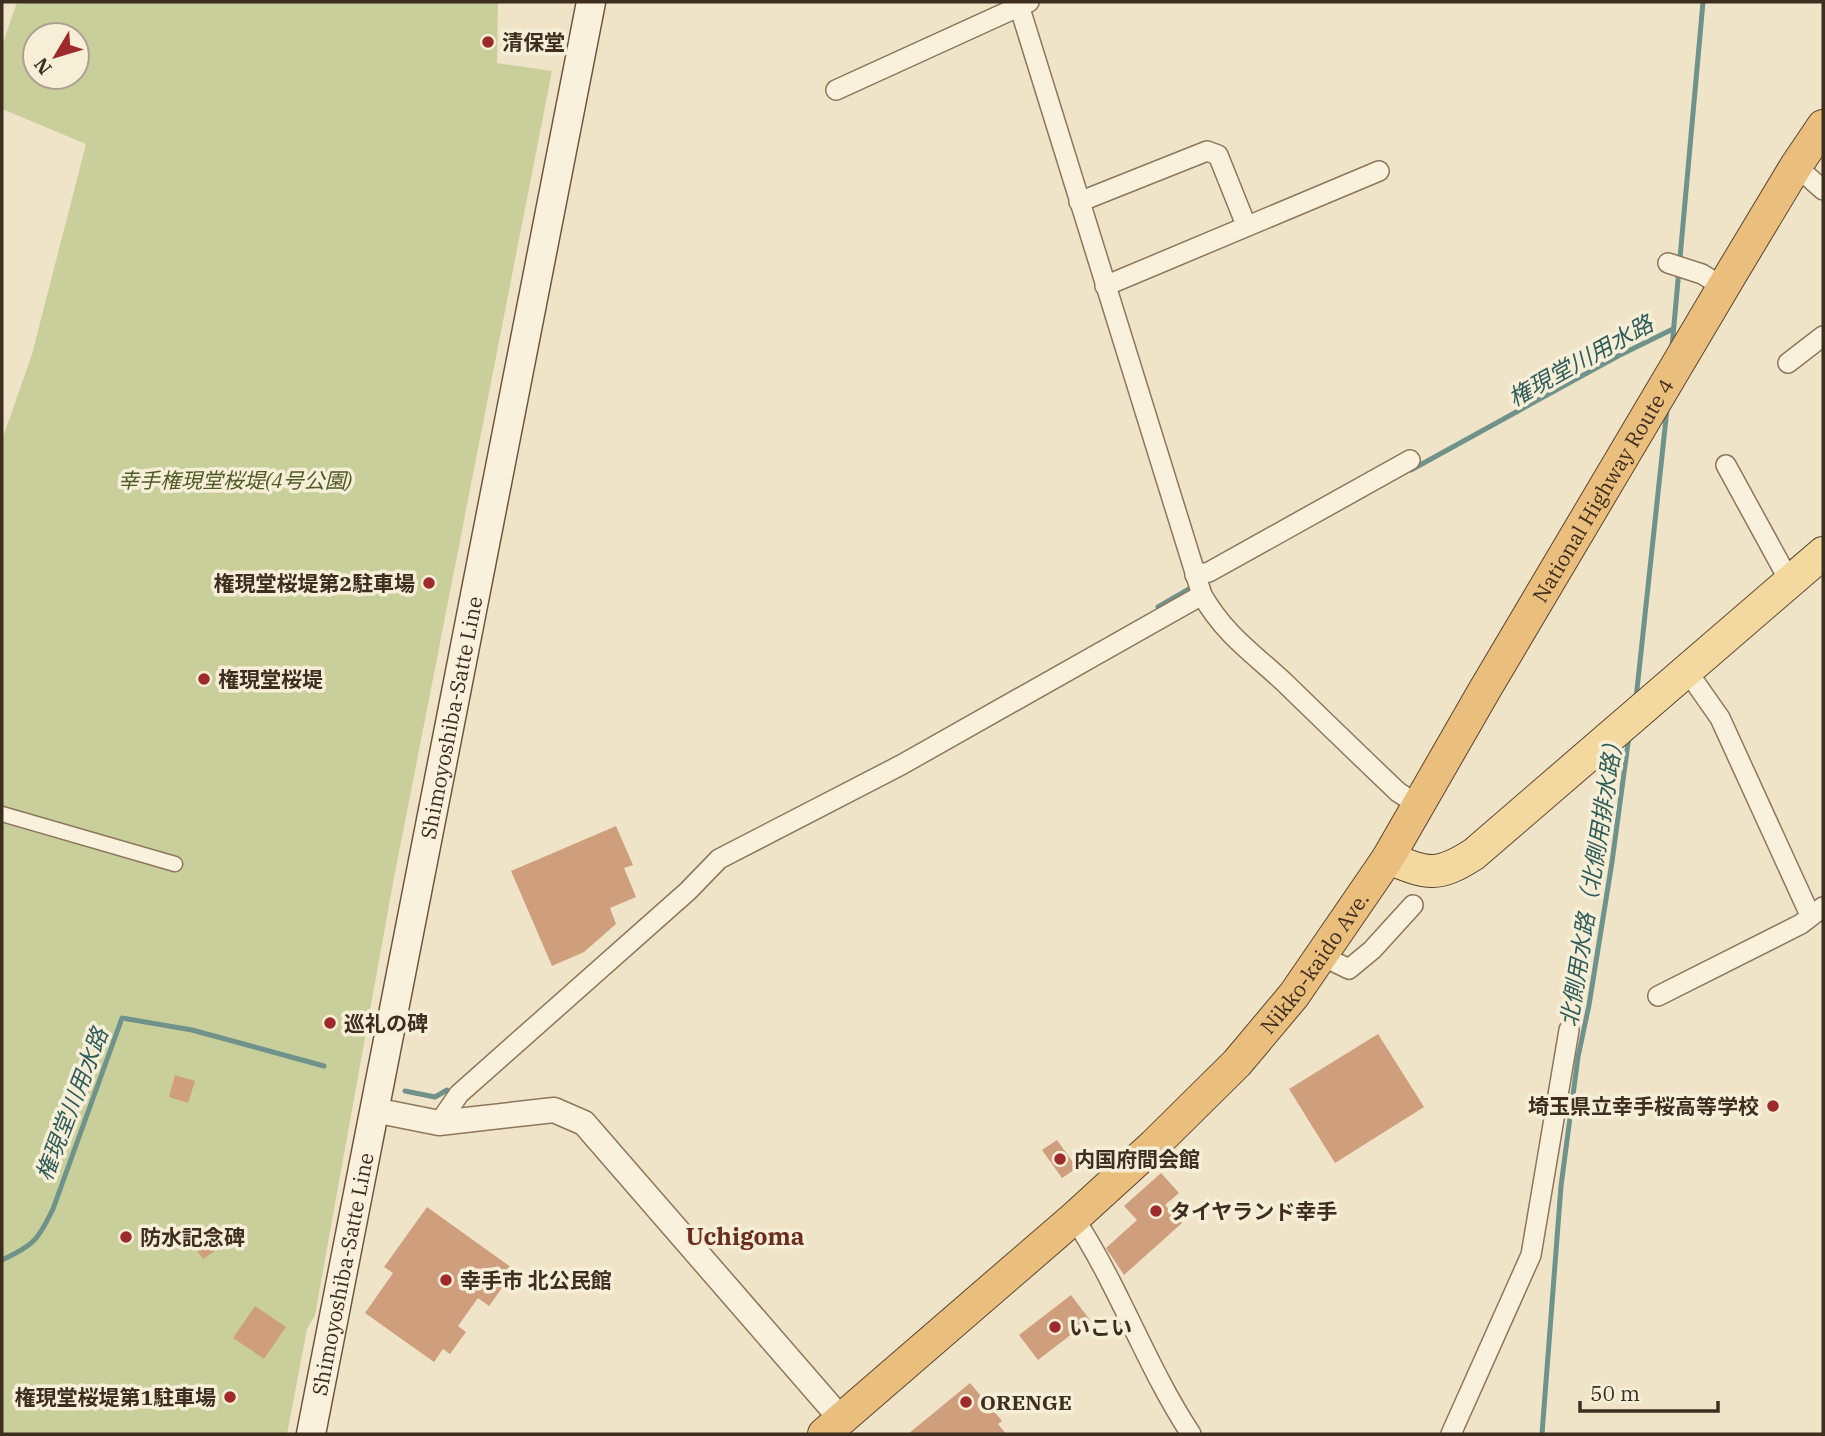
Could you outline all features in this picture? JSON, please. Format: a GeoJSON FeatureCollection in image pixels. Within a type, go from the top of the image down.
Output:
{"type":"FeatureCollection","features":[{"type":"Feature","properties":{"kind":"highway","name":"National Highway Route 4"},"geometry":{"type":"LineString","coordinates":[[1388,858],[1657,398],[1796,166],[1823,126]]}},
{"type":"Feature","properties":{"kind":"highway","name":"Nikko-kaido Ave."},"geometry":{"type":"LineString","coordinates":[[833,1427],[1074,1218],[1163,1137],[1237,1063],[1322,957],[1388,858]]}},
{"type":"Feature","properties":{"kind":"main road","name":"Shimoyoshiba-Satte Line"},"geometry":{"type":"LineString","coordinates":[[311,1434],[591,2]]}},
{"type":"Feature","properties":{"kind":"main road"},"geometry":{"type":"LineString","coordinates":[[1388,858],[1416,870],[1441,872],[1474,854],[1823,553]]}},
{"type":"Feature","properties":{"kind":"street"},"geometry":{"type":"LineString","coordinates":[[836,90],[1022,3],[1079,202],[1202,595],[1215,618],[1240,645],[1283,681],[1398,792],[1418,805]]}},
{"type":"Feature","properties":{"kind":"street"},"geometry":{"type":"LineString","coordinates":[[1079,202],[1207,151],[1218,155],[1247,225]]}},
{"type":"Feature","properties":{"kind":"street"},"geometry":{"type":"LineString","coordinates":[[1796,166],[1823,190]]}},
{"type":"Feature","properties":{"kind":"street"},"geometry":{"type":"LineString","coordinates":[[1105,286],[1379,171]]}},
{"type":"Feature","properties":{"kind":"street"},"geometry":{"type":"LineString","coordinates":[[1668,263],[1702,274],[1723,287]]}},
{"type":"Feature","properties":{"kind":"street"},"geometry":{"type":"LineString","coordinates":[[1788,363],[1823,335]]}},
{"type":"Feature","properties":{"kind":"street"},"geometry":{"type":"LineString","coordinates":[[1195,575],[1209,572],[1410,460]]}},
{"type":"Feature","properties":{"kind":"street"},"geometry":{"type":"LineString","coordinates":[[1726,466],[1790,582]]}},
{"type":"Feature","properties":{"kind":"street"},"geometry":{"type":"LineString","coordinates":[[439,1123],[459,1094],[688,891],[719,859],[901,765],[1202,595]]}},
{"type":"Feature","properties":{"kind":"street"},"geometry":{"type":"LineString","coordinates":[[1658,996],[1801,924],[1817,911],[1720,718],[1687,671]]}},
{"type":"Feature","properties":{"kind":"street"},"geometry":{"type":"LineString","coordinates":[[2,814],[175,864]]}},
{"type":"Feature","properties":{"kind":"street"},"geometry":{"type":"LineString","coordinates":[[1322,957],[1349,969],[1372,950],[1413,905]]}},
{"type":"Feature","properties":{"kind":"street"},"geometry":{"type":"LineString","coordinates":[[1451,1434],[1531,1255],[1569,1030]]}},
{"type":"Feature","properties":{"kind":"street"},"geometry":{"type":"LineString","coordinates":[[374,1110],[439,1123],[554,1110],[584,1123],[833,1427]]}},
{"type":"Feature","properties":{"kind":"street"},"geometry":{"type":"LineString","coordinates":[[1074,1218],[1140,1339],[1175,1411],[1191,1434]]}},
{"type":"Feature","properties":{"kind":"green space","name":"幸手権現堂桜堤(4号公園)"},"geometry":{"type":"Polygon","coordinates":[[[17,2],[498,2],[497,63],[552,71],[393,883],[315,1315],[307,1329],[287,1434],[2,1434],[2,440],[32,354],[86,144],[2,109],[2,46],[17,2]]]}},
{"type":"Feature","properties":{"kind":"building"},"geometry":{"type":"Polygon","coordinates":[[[616,826],[633,865],[624,868],[636,897],[610,908],[616,924],[584,952],[552,966],[511,871],[616,826]]]}},
{"type":"Feature","properties":{"kind":"building"},"geometry":{"type":"Polygon","coordinates":[[[1378,1034],[1424,1107],[1335,1163],[1289,1089],[1378,1034]]]}},
{"type":"Feature","properties":{"kind":"building"},"geometry":{"type":"Polygon","coordinates":[[[175,1075],[195,1081],[188,1103],[169,1097],[175,1075]]]}},
{"type":"Feature","properties":{"kind":"building","name":"内国府間会館"},"geometry":{"type":"Polygon","coordinates":[[[1057,1140],[1077,1168],[1062,1178],[1042,1150],[1057,1140]]]}},
{"type":"Feature","properties":{"kind":"building"},"geometry":{"type":"Polygon","coordinates":[[[1161,1173],[1179,1193],[1165,1205],[1182,1223],[1124,1275],[1106,1248],[1137,1220],[1124,1206],[1161,1173]]]}},
{"type":"Feature","properties":{"kind":"building"},"geometry":{"type":"Polygon","coordinates":[[[427,1207],[515,1270],[489,1306],[478,1298],[458,1326],[466,1332],[450,1354],[443,1349],[434,1362],[365,1313],[393,1273],[384,1267],[427,1207]]]}},
{"type":"Feature","properties":{"kind":"building"},"geometry":{"type":"Polygon","coordinates":[[[211,1231],[222,1246],[203,1259],[193,1245],[211,1231]]]}},
{"type":"Feature","properties":{"kind":"building","name":"いこい"},"geometry":{"type":"Polygon","coordinates":[[[1071,1295],[1090,1320],[1038,1360],[1019,1335],[1071,1295]]]}},
{"type":"Feature","properties":{"kind":"building"},"geometry":{"type":"Polygon","coordinates":[[[255,1306],[286,1327],[264,1359],[233,1338],[255,1306]]]}},
{"type":"Feature","properties":{"kind":"building","name":"ORENGE"},"geometry":{"type":"Polygon","coordinates":[[[970,1383],[1002,1421],[998,1424],[1006,1434],[908,1434],[970,1383]]]}},
{"type":"Feature","properties":{"kind":"waterway","name":"権現堂川用水路"},"geometry":{"type":"LineString","coordinates":[[1672,347],[1703,2]]}},
{"type":"Feature","properties":{"kind":"waterway","name":"権現堂川用水路"},"geometry":{"type":"LineString","coordinates":[[1411,470],[1618,356],[1673,329]]}},
{"type":"Feature","properties":{"kind":"waterway","name":"北側用水路（北側用排水路）"},"geometry":{"type":"LineString","coordinates":[[1636,699],[1667,409]]}},
{"type":"Feature","properties":{"kind":"waterway","name":"権現堂川用水路"},"geometry":{"type":"LineString","coordinates":[[1158,607],[1189,589]]}},
{"type":"Feature","properties":{"kind":"waterway","name":"北側用水路（北側用排水路）"},"geometry":{"type":"LineString","coordinates":[[1542,1434],[1561,1186],[1578,1057],[1612,862],[1629,736]]}},
{"type":"Feature","properties":{"kind":"waterway","name":"権現堂川用水路"},"geometry":{"type":"LineString","coordinates":[[2,1260],[34,1240],[53,1209],[122,1018],[192,1030],[324,1066]]}},
{"type":"Feature","properties":{"kind":"waterway","name":"権現堂川用水路"},"geometry":{"type":"LineString","coordinates":[[405,1091],[435,1097],[447,1090]]}},
{"type":"Feature","properties":{"kind":"place","name":"清保堂"},"geometry":{"type":"Point","coordinates":[488,42]}},
{"type":"Feature","properties":{"kind":"place","name":"権現堂桜堤第2駐車場"},"geometry":{"type":"Point","coordinates":[429,583]}},
{"type":"Feature","properties":{"kind":"place","name":"権現堂桜堤"},"geometry":{"type":"Point","coordinates":[204,679]}},
{"type":"Feature","properties":{"kind":"place","name":"巡礼の碑"},"geometry":{"type":"Point","coordinates":[330,1023]}},
{"type":"Feature","properties":{"kind":"place","name":"埼玉県立幸手桜高等学校"},"geometry":{"type":"Point","coordinates":[1773,1106]}},
{"type":"Feature","properties":{"kind":"place","name":"内国府間会館"},"geometry":{"type":"Point","coordinates":[1060,1159]}},
{"type":"Feature","properties":{"kind":"place","name":"タイヤランド幸手"},"geometry":{"type":"Point","coordinates":[1156,1211]}},
{"type":"Feature","properties":{"kind":"place","name":"防水記念碑"},"geometry":{"type":"Point","coordinates":[126,1237]}},
{"type":"Feature","properties":{"kind":"place","name":"幸手市 北公民館"},"geometry":{"type":"Point","coordinates":[446,1280]}},
{"type":"Feature","properties":{"kind":"place","name":"いこい"},"geometry":{"type":"Point","coordinates":[1055,1327]}},
{"type":"Feature","properties":{"kind":"place","name":"権現堂桜堤第1駐車場"},"geometry":{"type":"Point","coordinates":[230,1397]}},
{"type":"Feature","properties":{"kind":"place","name":"ORENGE"},"geometry":{"type":"Point","coordinates":[966,1402]}},
{"type":"Feature","properties":{"kind":"district","name":"Uchigoma"},"geometry":{"type":"Point","coordinates":[745,1236]}}]}
